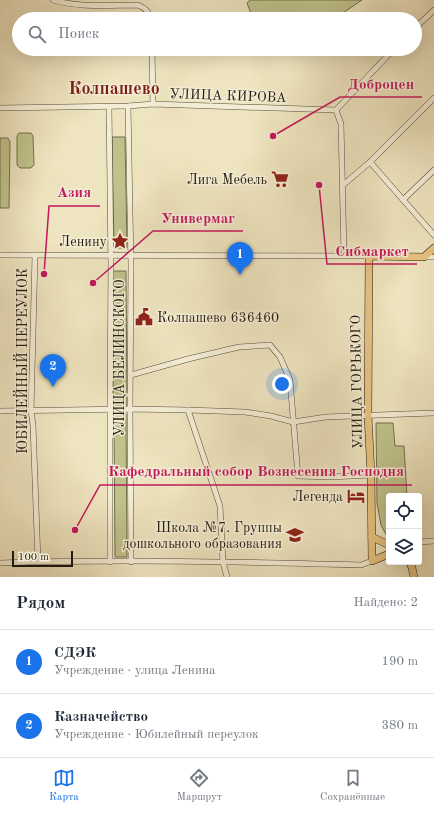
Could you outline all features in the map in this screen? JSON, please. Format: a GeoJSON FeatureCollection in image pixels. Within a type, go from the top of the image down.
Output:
{"type":"FeatureCollection","features":[{"type":"Feature","properties":{"kind":"main road"},"geometry":{"type":"LineString","coordinates":[[369,256],[424,257],[434,248]]}},
{"type":"Feature","properties":{"kind":"main road","name":"УЛИЦА ГОРЬКОГО"},"geometry":{"type":"LineString","coordinates":[[369,256],[368,415],[371,475],[372,562]]}},
{"type":"Feature","properties":{"kind":"main road"},"geometry":{"type":"LineString","coordinates":[[372,537],[386,544]]}},
{"type":"Feature","properties":{"kind":"main road"},"geometry":{"type":"LineString","coordinates":[[372,562],[386,555]]}},
{"type":"Feature","properties":{"kind":"main road"},"geometry":{"type":"LineString","coordinates":[[411,565],[414,577]]}},
{"type":"Feature","properties":{"kind":"street"},"geometry":{"type":"LineString","coordinates":[[53,0],[62,3],[81,5],[138,5],[145,8],[147,12]]}},
{"type":"Feature","properties":{"kind":"street"},"geometry":{"type":"LineString","coordinates":[[422,21],[434,10]]}},
{"type":"Feature","properties":{"kind":"street"},"geometry":{"type":"LineString","coordinates":[[152,56],[153,104]]}},
{"type":"Feature","properties":{"kind":"street"},"geometry":{"type":"LineString","coordinates":[[344,255],[341,124],[336,110],[387,56]]}},
{"type":"Feature","properties":{"kind":"street"},"geometry":{"type":"LineString","coordinates":[[343,185],[370,162],[434,98]]}},
{"type":"Feature","properties":{"kind":"street","name":"УЛИЦА КИРОВА"},"geometry":{"type":"LineString","coordinates":[[0,108],[109,107],[153,104],[336,110]]}},
{"type":"Feature","properties":{"kind":"street","name":"УЛИЦА БЕЛИНСКОГО"},"geometry":{"type":"LineString","coordinates":[[128,106],[131,255],[131,562]]}},
{"type":"Feature","properties":{"kind":"street","name":"УЛИЦА БЕЛИНСКОГО"},"geometry":{"type":"LineString","coordinates":[[109,107],[111,255],[110,562]]}},
{"type":"Feature","properties":{"kind":"street"},"geometry":{"type":"LineString","coordinates":[[370,162],[434,235]]}},
{"type":"Feature","properties":{"kind":"street"},"geometry":{"type":"LineString","coordinates":[[403,200],[434,170]]}},
{"type":"Feature","properties":{"kind":"street"},"geometry":{"type":"LineString","coordinates":[[0,255],[369,256]]}},
{"type":"Feature","properties":{"kind":"street","name":"ЮБИЛЕЙНЫЙ ПЕРЕУЛОК"},"geometry":{"type":"LineString","coordinates":[[34,255],[31,411],[33,424],[38,562]]}},
{"type":"Feature","properties":{"kind":"street"},"geometry":{"type":"LineString","coordinates":[[424,257],[434,257]]}},
{"type":"Feature","properties":{"kind":"street"},"geometry":{"type":"LineString","coordinates":[[131,375],[210,354],[239,348],[270,345],[280,357],[290,380],[298,476],[371,475]]}},
{"type":"Feature","properties":{"kind":"street"},"geometry":{"type":"LineString","coordinates":[[0,411],[130,409],[245,412],[271,416],[293,422],[326,417],[434,413]]}},
{"type":"Feature","properties":{"kind":"street"},"geometry":{"type":"LineString","coordinates":[[188,410],[220,506],[223,562],[227,577]]}},
{"type":"Feature","properties":{"kind":"street"},"geometry":{"type":"LineString","coordinates":[[422,542],[434,541]]}},
{"type":"Feature","properties":{"kind":"street"},"geometry":{"type":"LineString","coordinates":[[0,563],[223,562],[361,565],[372,562]]}},
{"type":"Feature","properties":{"kind":"green space"},"geometry":{"type":"Polygon","coordinates":[[[250,0],[362,0],[344,12],[250,12],[247,3],[250,0]]]}},
{"type":"Feature","properties":{"kind":"green space"},"geometry":{"type":"Polygon","coordinates":[[[19,133],[31,133],[33,136],[34,165],[31,168],[20,168],[17,165],[17,136],[19,133]]]}},
{"type":"Feature","properties":{"kind":"green space"},"geometry":{"type":"Polygon","coordinates":[[[112,137],[125,137],[127,248],[114,248],[112,137]]]}},
{"type":"Feature","properties":{"kind":"green space"},"geometry":{"type":"Polygon","coordinates":[[[0,138],[8,138],[10,142],[9,208],[0,208],[0,138]]]}},
{"type":"Feature","properties":{"kind":"green space"},"geometry":{"type":"Polygon","coordinates":[[[113,271],[126,271],[127,407],[113,407],[113,271]]]}},
{"type":"Feature","properties":{"kind":"green space"},"geometry":{"type":"Polygon","coordinates":[[[114,414],[126,414],[127,557],[115,557],[114,414]]]}},
{"type":"Feature","properties":{"kind":"green space"},"geometry":{"type":"Polygon","coordinates":[[[376,423],[393,423],[395,446],[404,446],[407,493],[386,493],[386,534],[381,525],[377,503],[376,423]]]}},
{"type":"Feature","properties":{"kind":"place","name":"Доброцен"},"geometry":{"type":"Point","coordinates":[273,136]}},
{"type":"Feature","properties":{"kind":"place","name":"Лига Мебель"},"geometry":{"type":"Point","coordinates":[280,179]}},
{"type":"Feature","properties":{"kind":"place","name":"Сибмаркет"},"geometry":{"type":"Point","coordinates":[319,185]}},
{"type":"Feature","properties":{"kind":"place","name":"Ленину"},"geometry":{"type":"Point","coordinates":[120,241]}},
{"type":"Feature","properties":{"kind":"place","name":"Азия"},"geometry":{"type":"Point","coordinates":[44,274]}},
{"type":"Feature","properties":{"kind":"place","name":"СДЭК"},"geometry":{"type":"Point","coordinates":[240,275]}},
{"type":"Feature","properties":{"kind":"place","name":"Универмаг"},"geometry":{"type":"Point","coordinates":[93,283]}},
{"type":"Feature","properties":{"kind":"place","name":"Колпашево 636460"},"geometry":{"type":"Point","coordinates":[144,317]}},
{"type":"Feature","properties":{"kind":"place","name":"Казначейство"},"geometry":{"type":"Point","coordinates":[53,387]}},
{"type":"Feature","properties":{"kind":"place","name":"Легенда"},"geometry":{"type":"Point","coordinates":[356,496]}},
{"type":"Feature","properties":{"kind":"place","name":"Кафедральный собор Вознесения Господня"},"geometry":{"type":"Point","coordinates":[75,530]}},
{"type":"Feature","properties":{"kind":"place","name":"Школа №7. Группы дошкольного образования"},"geometry":{"type":"Point","coordinates":[295,535]}},
{"type":"Feature","properties":{"kind":"district","name":"Колпашево"},"geometry":{"type":"Point","coordinates":[114,88]}}]}
